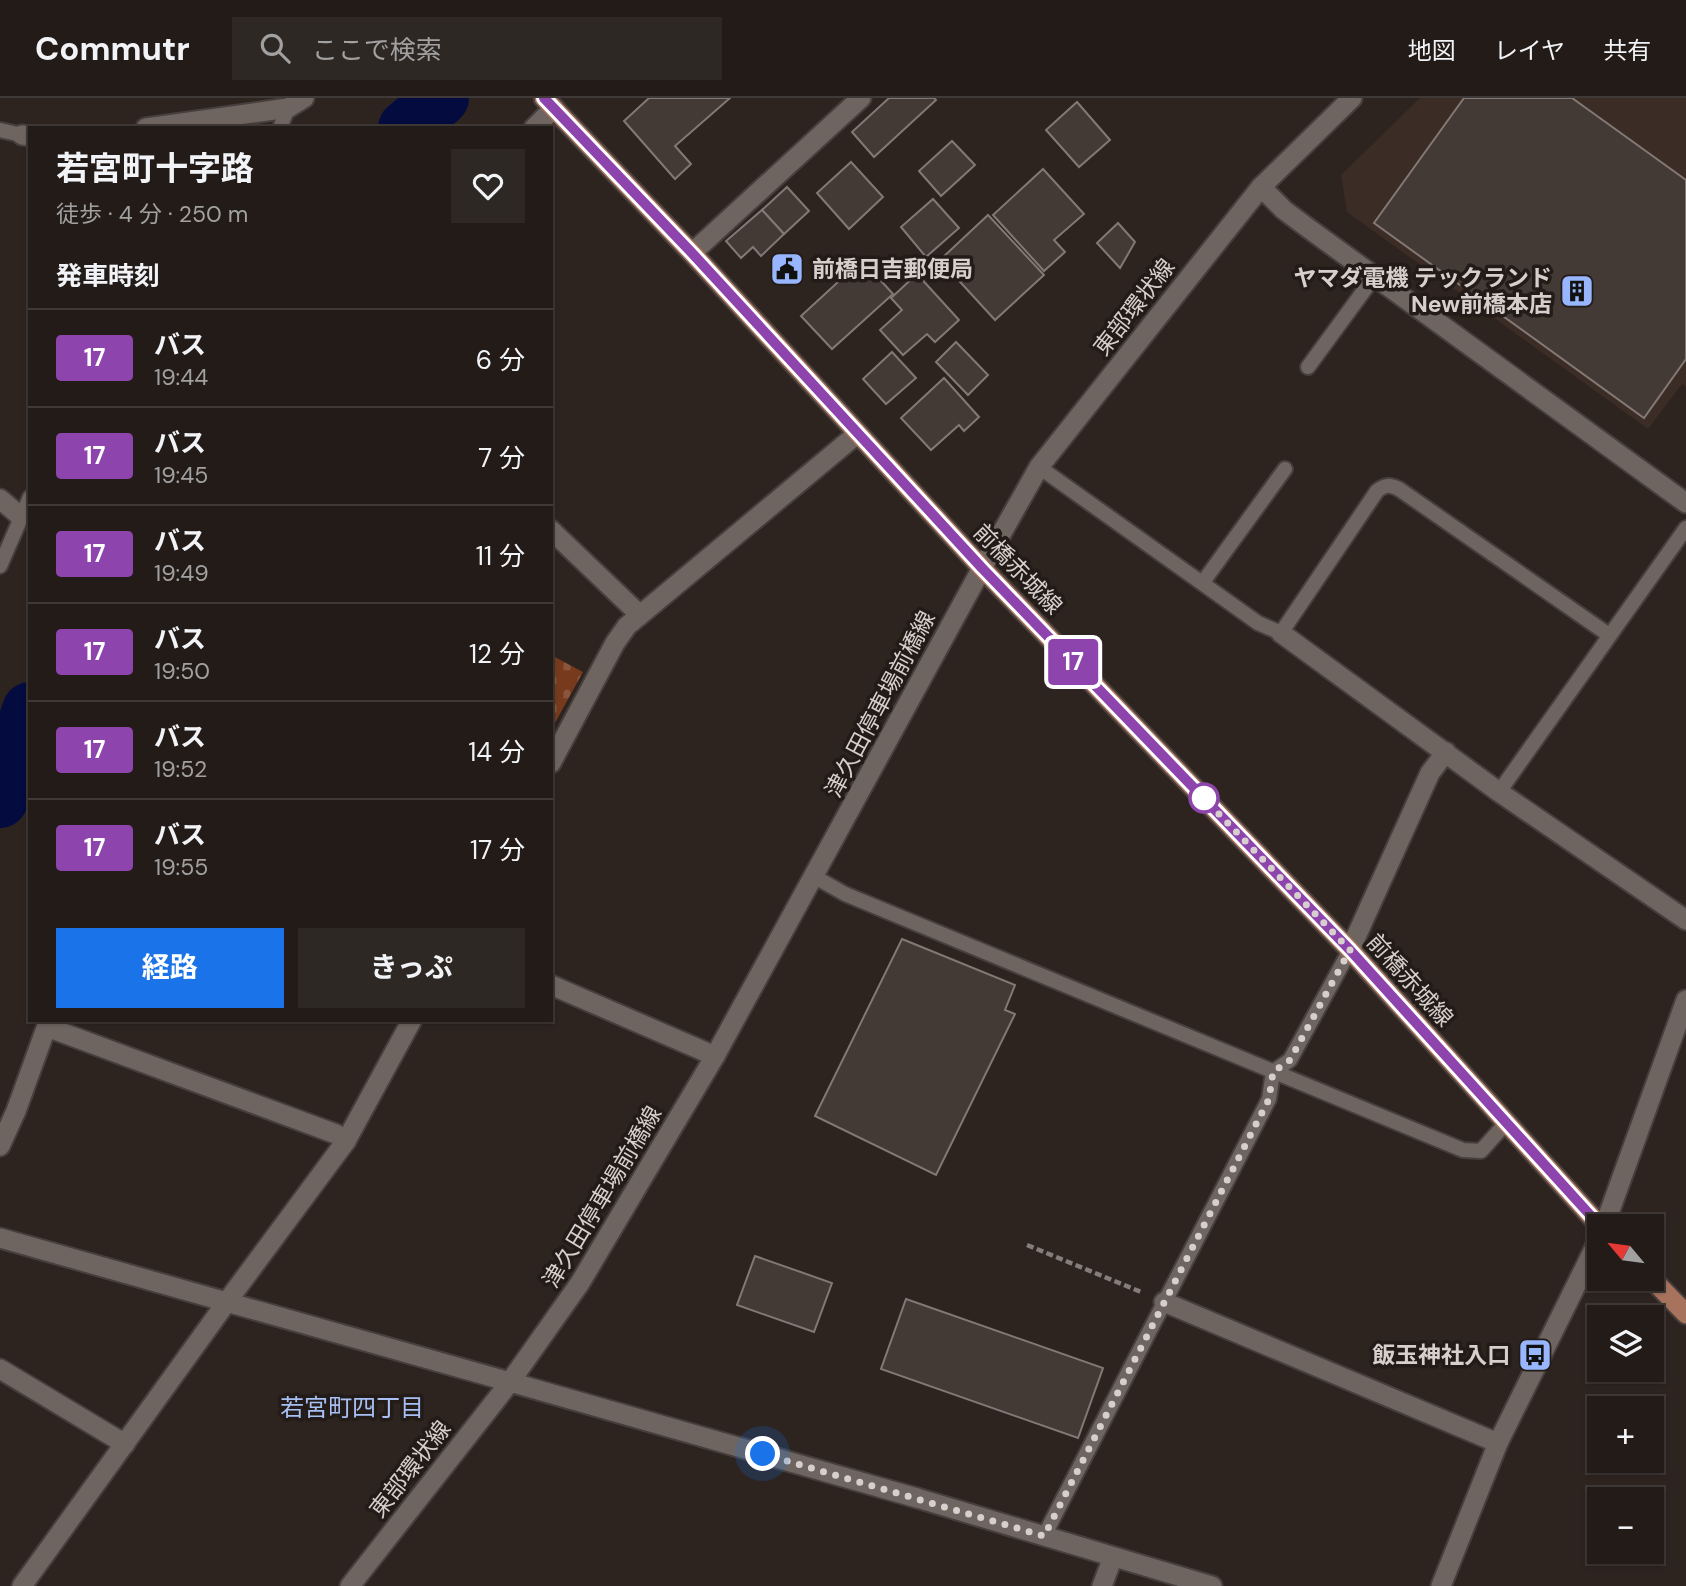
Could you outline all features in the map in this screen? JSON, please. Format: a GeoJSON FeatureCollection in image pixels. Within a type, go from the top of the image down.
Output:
{"type":"FeatureCollection","features":[{"type":"Feature","properties":{"kind":"main road","name":"前橋赤城線"},"geometry":{"type":"LineString","coordinates":[[549,103],[692,253],[982,568],[1350,950],[1591,1214]]}},
{"type":"Feature","properties":{"kind":"main road"},"geometry":{"type":"LineString","coordinates":[[1664,1291],[1686,1314]]}},
{"type":"Feature","properties":{"kind":"street"},"geometry":{"type":"LineString","coordinates":[[692,253],[861,98]]}},
{"type":"Feature","properties":{"kind":"street","name":"東部環状線"},"geometry":{"type":"LineString","coordinates":[[982,568],[1039,467],[1261,187],[1352,98]]}},
{"type":"Feature","properties":{"kind":"street"},"geometry":{"type":"LineString","coordinates":[[158,126],[296,103]]}},
{"type":"Feature","properties":{"kind":"street"},"geometry":{"type":"LineString","coordinates":[[535,126],[549,103]]}},
{"type":"Feature","properties":{"kind":"street"},"geometry":{"type":"LineString","coordinates":[[1261,187],[1284,210],[1374,277],[1686,503]]}},
{"type":"Feature","properties":{"kind":"street"},"geometry":{"type":"LineString","coordinates":[[553,760],[615,643],[627,626],[857,434]]}},
{"type":"Feature","properties":{"kind":"street"},"geometry":{"type":"LineString","coordinates":[[0,499],[20,516]]}},
{"type":"Feature","properties":{"kind":"street"},"geometry":{"type":"LineString","coordinates":[[553,532],[640,615]]}},
{"type":"Feature","properties":{"kind":"street","name":"津久田停車場前橋線"},"geometry":{"type":"LineString","coordinates":[[510,1382],[580,1283],[715,1056],[982,568]]}},
{"type":"Feature","properties":{"kind":"street"},"geometry":{"type":"LineString","coordinates":[[1281,633],[1499,792],[1686,920]]}},
{"type":"Feature","properties":{"kind":"street"},"geometry":{"type":"LineString","coordinates":[[1350,950],[1430,773],[1446,752]]}},
{"type":"Feature","properties":{"kind":"street"},"geometry":{"type":"LineString","coordinates":[[553,986],[715,1056]]}},
{"type":"Feature","properties":{"kind":"street"},"geometry":{"type":"LineString","coordinates":[[1608,1214],[1686,1000]]}},
{"type":"Feature","properties":{"kind":"street"},"geometry":{"type":"LineString","coordinates":[[22,1586],[346,1142],[411,1022]]}},
{"type":"Feature","properties":{"kind":"street"},"geometry":{"type":"LineString","coordinates":[[0,1146],[48,1024],[335,1134],[346,1142]]}},
{"type":"Feature","properties":{"kind":"street"},"geometry":{"type":"LineString","coordinates":[[0,1238],[917,1498],[1212,1586]]}},
{"type":"Feature","properties":{"kind":"street"},"geometry":{"type":"LineString","coordinates":[[1441,1586],[1498,1443],[1587,1263]]}},
{"type":"Feature","properties":{"kind":"street"},"geometry":{"type":"LineString","coordinates":[[1164,1302],[1498,1443]]}},
{"type":"Feature","properties":{"kind":"street"},"geometry":{"type":"LineString","coordinates":[[0,1369],[125,1444]]}},
{"type":"Feature","properties":{"kind":"street","name":"東部環状線"},"geometry":{"type":"LineString","coordinates":[[350,1586],[510,1382]]}},
{"type":"Feature","properties":{"kind":"street"},"geometry":{"type":"LineString","coordinates":[[1102,1586],[1113,1557]]}},
{"type":"Feature","properties":{"kind":"lane"},"geometry":{"type":"LineString","coordinates":[[281,126],[296,103]]}},
{"type":"Feature","properties":{"kind":"lane"},"geometry":{"type":"LineString","coordinates":[[0,130],[26,136]]}},
{"type":"Feature","properties":{"kind":"lane"},"geometry":{"type":"LineString","coordinates":[[1308,367],[1374,277]]}},
{"type":"Feature","properties":{"kind":"lane"},"geometry":{"type":"LineString","coordinates":[[1039,467],[1258,623],[1281,633],[1377,491],[1390,485],[1609,635]]}},
{"type":"Feature","properties":{"kind":"lane"},"geometry":{"type":"LineString","coordinates":[[1203,582],[1285,468]]}},
{"type":"Feature","properties":{"kind":"lane"},"geometry":{"type":"LineString","coordinates":[[0,566],[28,501]]}},
{"type":"Feature","properties":{"kind":"lane"},"geometry":{"type":"LineString","coordinates":[[1499,792],[1686,528]]}},
{"type":"Feature","properties":{"kind":"lane"},"geometry":{"type":"LineString","coordinates":[[815,877],[845,894],[1464,1150],[1481,1151],[1506,1123]]}},
{"type":"Feature","properties":{"kind":"lane"},"geometry":{"type":"LineString","coordinates":[[1044,1536],[1269,1099],[1273,1072],[1290,1060],[1350,950]]}},
{"type":"Feature","properties":{"kind":"path"},"geometry":{"type":"LineString","coordinates":[[1027,1245],[1164,1302]]}},
{"type":"Feature","properties":{"kind":"shaded area","name":"ヤマダ電機 テックランド New前橋本店"},"geometry":{"type":"Polygon","coordinates":[[[1420,98],[1686,98],[1686,387],[1682,384],[1648,429],[1347,212],[1341,175],[1420,98]]]}},
{"type":"Feature","properties":{"kind":"green space"},"geometry":{"type":"Polygon","coordinates":[[[553,656],[583,672],[553,726],[553,656]]]}},
{"type":"Feature","properties":{"kind":"building"},"geometry":{"type":"Polygon","coordinates":[[[649,98],[730,98],[675,146],[691,164],[675,179],[624,121],[649,98]]]}},
{"type":"Feature","properties":{"kind":"building"},"geometry":{"type":"Polygon","coordinates":[[[889,98],[936,100],[874,157],[852,132],[889,98]]]}},
{"type":"Feature","properties":{"kind":"building","name":"ヤマダ電機 テックランド New前橋本店"},"geometry":{"type":"Polygon","coordinates":[[[1464,98],[1572,98],[1686,180],[1686,359],[1644,418],[1374,223],[1464,98]]]}},
{"type":"Feature","properties":{"kind":"building"},"geometry":{"type":"Polygon","coordinates":[[[1077,102],[1110,140],[1079,167],[1046,130],[1077,102]]]}},
{"type":"Feature","properties":{"kind":"building"},"geometry":{"type":"Polygon","coordinates":[[[952,141],[975,165],[941,196],[919,171],[952,141]]]}},
{"type":"Feature","properties":{"kind":"building"},"geometry":{"type":"Polygon","coordinates":[[[851,162],[883,197],[849,229],[817,193],[851,162]]]}},
{"type":"Feature","properties":{"kind":"building"},"geometry":{"type":"Polygon","coordinates":[[[1043,169],[1084,214],[1054,240],[1065,252],[1044,271],[993,215],[1043,169]]]}},
{"type":"Feature","properties":{"kind":"building"},"geometry":{"type":"Polygon","coordinates":[[[787,187],[809,211],[784,234],[762,210],[787,187]]]}},
{"type":"Feature","properties":{"kind":"building"},"geometry":{"type":"Polygon","coordinates":[[[933,199],[959,228],[926,257],[901,227],[933,199]]]}},
{"type":"Feature","properties":{"kind":"building"},"geometry":{"type":"Polygon","coordinates":[[[762,210],[784,234],[761,256],[753,247],[741,258],[726,241],[762,210]]]}},
{"type":"Feature","properties":{"kind":"building"},"geometry":{"type":"Polygon","coordinates":[[[988,215],[1044,275],[995,320],[940,260],[988,215]]]}},
{"type":"Feature","properties":{"kind":"building"},"geometry":{"type":"Polygon","coordinates":[[[1118,223],[1135,242],[1120,268],[1097,243],[1118,223]]]}},
{"type":"Feature","properties":{"kind":"building"},"geometry":{"type":"Polygon","coordinates":[[[862,260],[893,294],[832,349],[801,316],[862,260]]]}},
{"type":"Feature","properties":{"kind":"building"},"geometry":{"type":"Polygon","coordinates":[[[917,274],[959,320],[935,342],[927,334],[903,355],[880,330],[902,310],[891,298],[917,274]]]}},
{"type":"Feature","properties":{"kind":"building"},"geometry":{"type":"Polygon","coordinates":[[[956,342],[988,375],[968,395],[936,362],[956,342]]]}},
{"type":"Feature","properties":{"kind":"building"},"geometry":{"type":"Polygon","coordinates":[[[892,352],[916,378],[886,404],[863,379],[892,352]]]}},
{"type":"Feature","properties":{"kind":"building"},"geometry":{"type":"Polygon","coordinates":[[[944,378],[979,417],[964,431],[959,425],[931,450],[901,418],[944,378]]]}},
{"type":"Feature","properties":{"kind":"building"},"geometry":{"type":"Polygon","coordinates":[[[902,939],[1015,985],[1005,1010],[1015,1014],[936,1175],[815,1116],[902,939]]]}},
{"type":"Feature","properties":{"kind":"building"},"geometry":{"type":"Polygon","coordinates":[[[755,1256],[832,1283],[814,1332],[737,1305],[755,1256]]]}},
{"type":"Feature","properties":{"kind":"building"},"geometry":{"type":"Polygon","coordinates":[[[906,1299],[1103,1368],[1078,1438],[881,1369],[906,1299]]]}},
{"type":"Feature","properties":{"kind":"waterway"},"geometry":{"type":"LineString","coordinates":[[408,126],[441,98]]}},
{"type":"Feature","properties":{"kind":"waterway"},"geometry":{"type":"LineString","coordinates":[[0,800],[28,716]]}},
{"type":"Feature","properties":{"kind":"bus line","name":"17"},"geometry":{"type":"LineString","coordinates":[[544,98],[692,253],[982,568],[1350,950],[1589,1214]]}},
{"type":"Feature","properties":{"kind":"place","name":"前橋日吉郵便局"},"geometry":{"type":"Point","coordinates":[787,269]}},
{"type":"Feature","properties":{"kind":"place","name":"ヤマダ電機 テックランド New前橋本店"},"geometry":{"type":"Point","coordinates":[1577,291]}},
{"type":"Feature","properties":{"kind":"place","name":"飯玉神社入口"},"geometry":{"type":"Point","coordinates":[1535,1355]}},
{"type":"Feature","properties":{"kind":"district","name":"若宮町四丁目"},"geometry":{"type":"Point","coordinates":[352,1408]}},
{"type":"Feature","properties":{"kind":"route"},"geometry":{"type":"LineString","coordinates":[[763,1454],[1044,1536],[1269,1099],[1273,1072],[1290,1060],[1350,950],[1195,789],[1204,798]]}}]}
